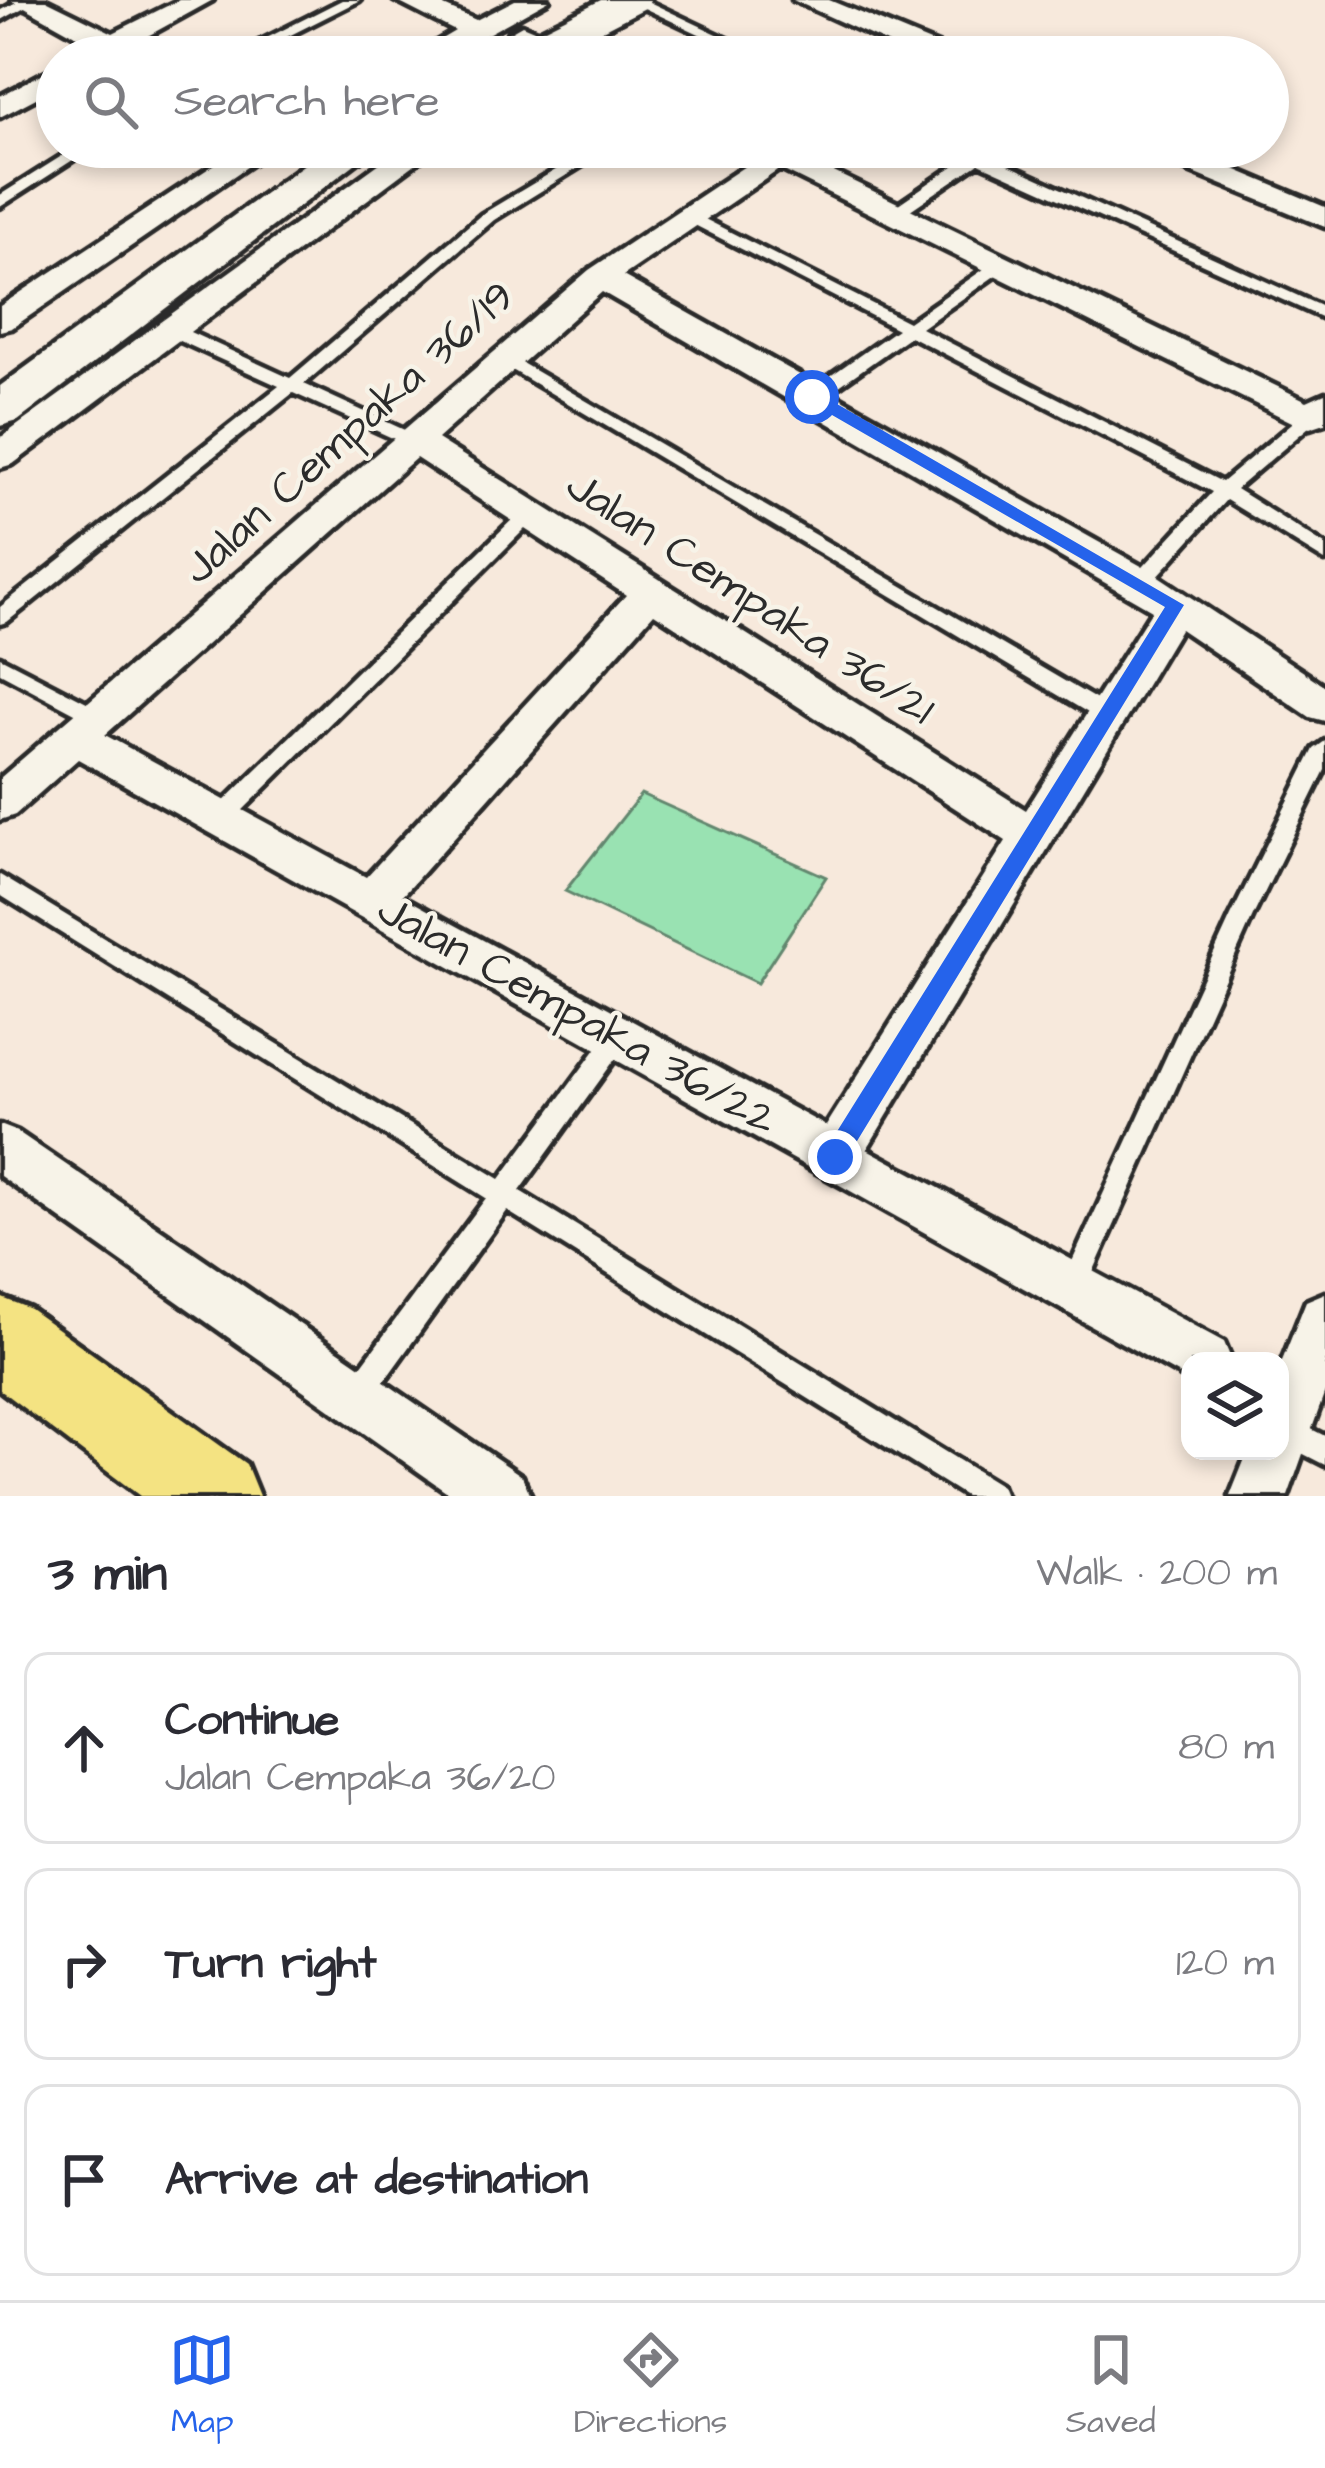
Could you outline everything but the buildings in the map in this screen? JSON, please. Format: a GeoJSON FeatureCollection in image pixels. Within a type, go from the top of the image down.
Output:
{"type":"FeatureCollection","features":[{"type":"Feature","properties":{"kind":"main road"},"geometry":{"type":"LineString","coordinates":[[0,1338],[214,1496]]}},
{"type":"Feature","properties":{"kind":"street"},"geometry":{"type":"LineString","coordinates":[[28,0],[79,36]]}},
{"type":"Feature","properties":{"kind":"street"},"geometry":{"type":"LineString","coordinates":[[127,36],[200,0]]}},
{"type":"Feature","properties":{"kind":"street"},"geometry":{"type":"LineString","coordinates":[[407,0],[463,36]]}},
{"type":"Feature","properties":{"kind":"street"},"geometry":{"type":"LineString","coordinates":[[541,36],[582,0]]}},
{"type":"Feature","properties":{"kind":"street"},"geometry":{"type":"LineString","coordinates":[[544,36],[632,0]]}},
{"type":"Feature","properties":{"kind":"street"},"geometry":{"type":"LineString","coordinates":[[806,0],[892,36]]}},
{"type":"Feature","properties":{"kind":"street"},"geometry":{"type":"LineString","coordinates":[[0,108],[36,87]]}},
{"type":"Feature","properties":{"kind":"street"},"geometry":{"type":"LineString","coordinates":[[0,321],[229,168]]}},
{"type":"Feature","properties":{"kind":"street"},"geometry":{"type":"LineString","coordinates":[[0,369],[286,168]]}},
{"type":"Feature","properties":{"kind":"street"},"geometry":{"type":"LineString","coordinates":[[0,410],[328,168]]}},
{"type":"Feature","properties":{"kind":"street"},"geometry":{"type":"LineString","coordinates":[[0,456],[389,168]]}},
{"type":"Feature","properties":{"kind":"street","name":"Jalan Cempaka 36/19"},"geometry":{"type":"LineString","coordinates":[[0,803],[416,442],[503,357],[600,277],[747,168]]}},
{"type":"Feature","properties":{"kind":"street"},"geometry":{"type":"LineString","coordinates":[[801,168],[1000,266],[1318,411]]}},
{"type":"Feature","properties":{"kind":"street"},"geometry":{"type":"LineString","coordinates":[[1206,168],[1325,218]]}},
{"type":"Feature","properties":{"kind":"street"},"geometry":{"type":"LineString","coordinates":[[600,277],[1158,594],[1325,706]]}},
{"type":"Feature","properties":{"kind":"street","name":"Jalan Cempaka 36/21"},"geometry":{"type":"LineString","coordinates":[[416,442],[1032,836]]}},
{"type":"Feature","properties":{"kind":"street"},"geometry":{"type":"LineString","coordinates":[[371,901],[651,592]]}},
{"type":"Feature","properties":{"kind":"street"},"geometry":{"type":"LineString","coordinates":[[835,1157],[1107,715],[1158,594]]}},
{"type":"Feature","properties":{"kind":"street","name":"Jalan Cempaka 36/22"},"geometry":{"type":"LineString","coordinates":[[87,727],[221,818],[1189,1352]]}},
{"type":"Feature","properties":{"kind":"street"},"geometry":{"type":"LineString","coordinates":[[0,1148],[502,1496]]}},
{"type":"Feature","properties":{"kind":"street"},"geometry":{"type":"LineString","coordinates":[[1289,1430],[1325,1319]]}},
{"type":"Feature","properties":{"kind":"street"},"geometry":{"type":"LineString","coordinates":[[1258,1496],[1275,1460]]}},
{"type":"Feature","properties":{"kind":"lane"},"geometry":{"type":"LineString","coordinates":[[0,16],[28,0]]}},
{"type":"Feature","properties":{"kind":"lane"},"geometry":{"type":"LineString","coordinates":[[279,36],[353,0]]}},
{"type":"Feature","properties":{"kind":"lane"},"geometry":{"type":"LineString","coordinates":[[632,0],[712,36]]}},
{"type":"Feature","properties":{"kind":"lane"},"geometry":{"type":"LineString","coordinates":[[0,202],[53,168]]}},
{"type":"Feature","properties":{"kind":"lane"},"geometry":{"type":"LineString","coordinates":[[0,617],[292,386],[488,217],[570,168]]}},
{"type":"Feature","properties":{"kind":"lane"},"geometry":{"type":"LineString","coordinates":[[894,214],[961,168]]}},
{"type":"Feature","properties":{"kind":"lane"},"geometry":{"type":"LineString","coordinates":[[1018,168],[1325,314]]}},
{"type":"Feature","properties":{"kind":"lane"},"geometry":{"type":"LineString","coordinates":[[687,215],[1224,490],[1325,554]]}},
{"type":"Feature","properties":{"kind":"lane"},"geometry":{"type":"LineString","coordinates":[[812,397],[1000,266]]}},
{"type":"Feature","properties":{"kind":"lane"},"geometry":{"type":"LineString","coordinates":[[173,331],[416,442]]}},
{"type":"Feature","properties":{"kind":"lane"},"geometry":{"type":"LineString","coordinates":[[503,357],[1107,715]]}},
{"type":"Feature","properties":{"kind":"lane"},"geometry":{"type":"LineString","coordinates":[[1158,594],[1224,490],[1318,411]]}},
{"type":"Feature","properties":{"kind":"lane"},"geometry":{"type":"LineString","coordinates":[[221,818],[529,514]]}},
{"type":"Feature","properties":{"kind":"lane"},"geometry":{"type":"LineString","coordinates":[[0,664],[87,727]]}},
{"type":"Feature","properties":{"kind":"lane"},"geometry":{"type":"LineString","coordinates":[[1072,1288],[1242,916],[1325,749]]}},
{"type":"Feature","properties":{"kind":"lane"},"geometry":{"type":"LineString","coordinates":[[0,884],[991,1496]]}},
{"type":"Feature","properties":{"kind":"lane"},"geometry":{"type":"LineString","coordinates":[[356,1395],[618,1037]]}},
{"type":"Feature","properties":{"kind":"green space"},"geometry":{"type":"Polygon","coordinates":[[[641,794],[826,877],[757,983],[565,891],[641,794]]]}},
{"type":"Feature","properties":{"kind":"route"},"geometry":{"type":"LineString","coordinates":[[812,397],[1175,605],[835,1157]]}}]}
